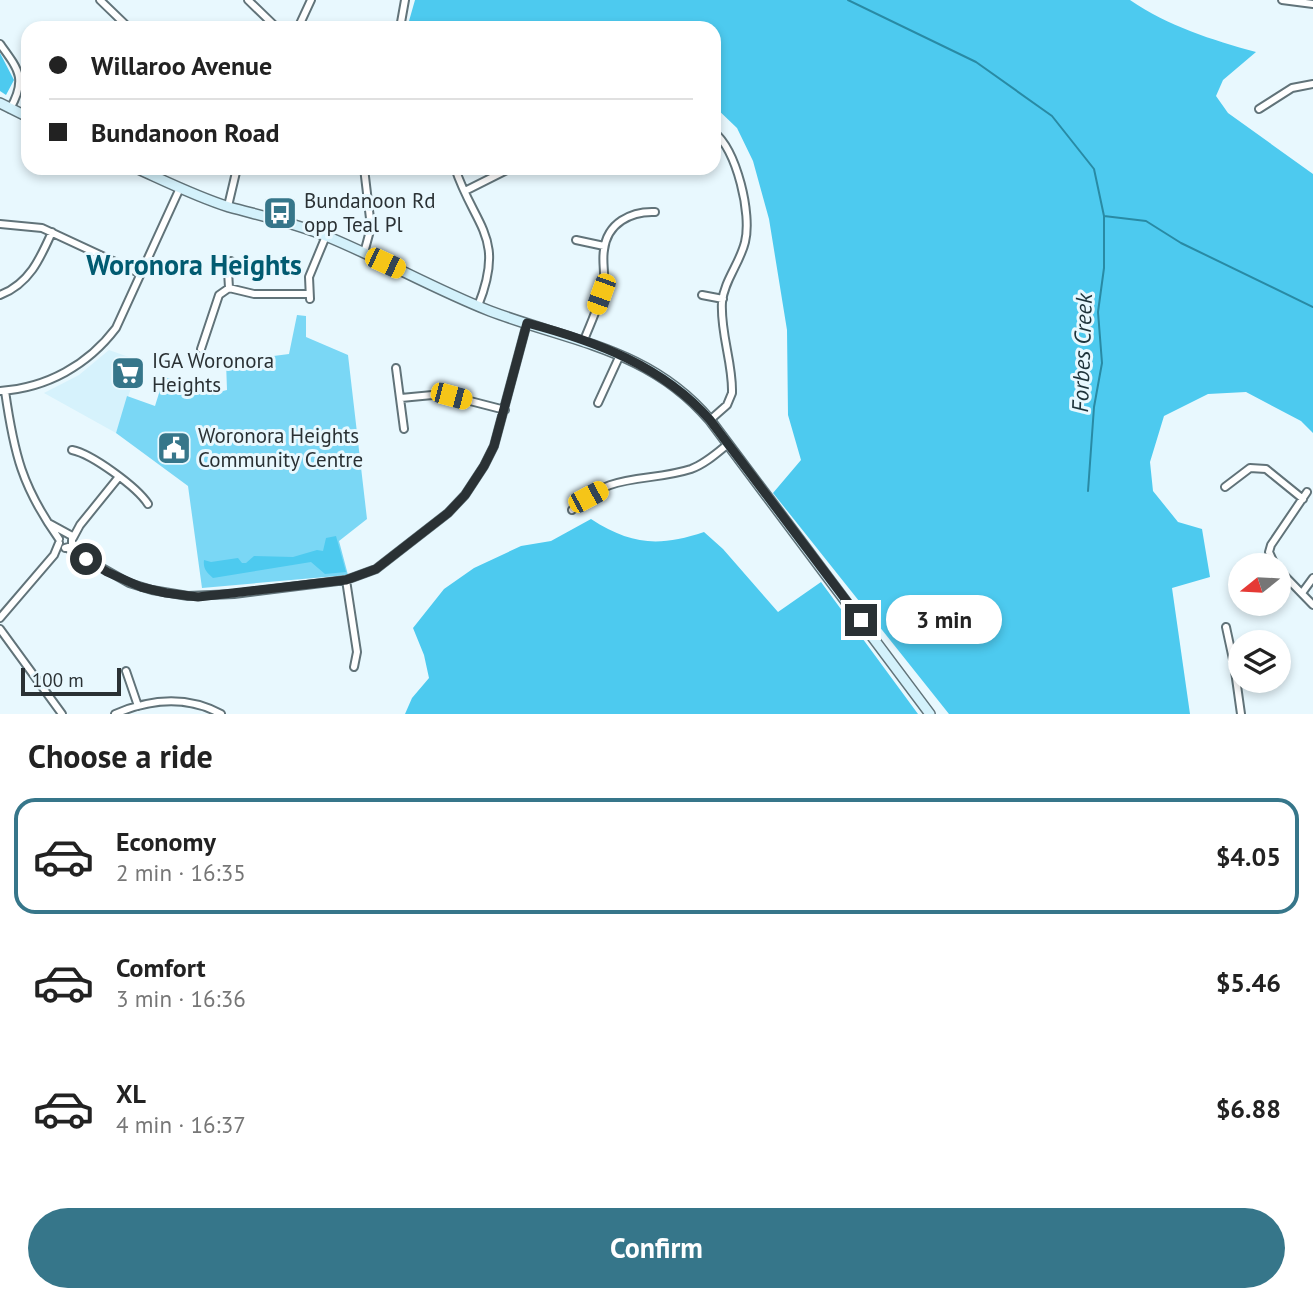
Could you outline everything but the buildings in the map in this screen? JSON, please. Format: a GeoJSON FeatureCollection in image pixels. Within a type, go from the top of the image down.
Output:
{"type":"FeatureCollection","features":[{"type":"Feature","properties":{"kind":"street"},"geometry":{"type":"LineString","coordinates":[[100,0],[122,21]]}},
{"type":"Feature","properties":{"kind":"street"},"geometry":{"type":"LineString","coordinates":[[248,0],[270,21]]}},
{"type":"Feature","properties":{"kind":"street"},"geometry":{"type":"LineString","coordinates":[[301,21],[311,0]]}},
{"type":"Feature","properties":{"kind":"street"},"geometry":{"type":"LineString","coordinates":[[401,21],[405,0]]}},
{"type":"Feature","properties":{"kind":"street"},"geometry":{"type":"LineString","coordinates":[[1282,0],[1313,4]]}},
{"type":"Feature","properties":{"kind":"street"},"geometry":{"type":"LineString","coordinates":[[0,44],[16,67],[20,79],[19,93],[10,109]]}},
{"type":"Feature","properties":{"kind":"street"},"geometry":{"type":"LineString","coordinates":[[1259,109],[1292,88],[1313,85]]}},
{"type":"Feature","properties":{"kind":"street"},"geometry":{"type":"LineString","coordinates":[[0,103],[21,114]]}},
{"type":"Feature","properties":{"kind":"street"},"geometry":{"type":"LineString","coordinates":[[710,420],[727,405],[732,393],[723,299],[746,240],[736,164],[721,139]]}},
{"type":"Feature","properties":{"kind":"street"},"geometry":{"type":"LineString","coordinates":[[151,175],[228,206],[326,236],[478,306],[584,340],[620,355],[674,385],[691,398],[710,420],[930,714]]}},
{"type":"Feature","properties":{"kind":"street"},"geometry":{"type":"LineString","coordinates":[[228,206],[235,175]]}},
{"type":"Feature","properties":{"kind":"street"},"geometry":{"type":"LineString","coordinates":[[364,253],[371,234],[365,175]]}},
{"type":"Feature","properties":{"kind":"street"},"geometry":{"type":"LineString","coordinates":[[458,175],[483,229],[490,253],[489,275],[478,306]]}},
{"type":"Feature","properties":{"kind":"street"},"geometry":{"type":"LineString","coordinates":[[464,191],[497,175]]}},
{"type":"Feature","properties":{"kind":"street"},"geometry":{"type":"LineString","coordinates":[[180,188],[116,324],[74,366],[45,381],[3,391],[17,460],[50,527],[62,545],[130,583],[188,596],[223,595],[346,580],[385,564],[456,505],[478,477],[490,456],[505,410],[527,323]]}},
{"type":"Feature","properties":{"kind":"street"},"geometry":{"type":"LineString","coordinates":[[584,340],[604,284],[604,246],[611,230],[622,219],[643,211],[655,212]]}},
{"type":"Feature","properties":{"kind":"street"},"geometry":{"type":"LineString","coordinates":[[0,224],[35,226],[52,232],[141,274]]}},
{"type":"Feature","properties":{"kind":"street"},"geometry":{"type":"LineString","coordinates":[[0,295],[28,277],[52,232]]}},
{"type":"Feature","properties":{"kind":"street"},"geometry":{"type":"LineString","coordinates":[[201,349],[219,295],[229,288],[254,294],[310,296],[309,277],[326,236]]}},
{"type":"Feature","properties":{"kind":"street"},"geometry":{"type":"LineString","coordinates":[[576,240],[604,246]]}},
{"type":"Feature","properties":{"kind":"street"},"geometry":{"type":"LineString","coordinates":[[229,288],[228,271],[231,261]]}},
{"type":"Feature","properties":{"kind":"street"},"geometry":{"type":"LineString","coordinates":[[702,295],[723,299]]}},
{"type":"Feature","properties":{"kind":"street"},"geometry":{"type":"LineString","coordinates":[[598,403],[620,355]]}},
{"type":"Feature","properties":{"kind":"street"},"geometry":{"type":"LineString","coordinates":[[396,369],[404,429]]}},
{"type":"Feature","properties":{"kind":"street"},"geometry":{"type":"LineString","coordinates":[[401,398],[443,394],[505,410]]}},
{"type":"Feature","properties":{"kind":"street"},"geometry":{"type":"LineString","coordinates":[[572,510],[588,497],[621,481],[698,466],[728,444]]}},
{"type":"Feature","properties":{"kind":"street"},"geometry":{"type":"LineString","coordinates":[[72,450],[86,455],[140,494],[148,504]]}},
{"type":"Feature","properties":{"kind":"street"},"geometry":{"type":"LineString","coordinates":[[1225,487],[1250,468],[1266,469],[1303,499]]}},
{"type":"Feature","properties":{"kind":"street"},"geometry":{"type":"LineString","coordinates":[[0,618],[118,478]]}},
{"type":"Feature","properties":{"kind":"street"},"geometry":{"type":"LineString","coordinates":[[1269,553],[1271,545],[1307,492]]}},
{"type":"Feature","properties":{"kind":"street"},"geometry":{"type":"LineString","coordinates":[[50,524],[70,537],[80,554]]}},
{"type":"Feature","properties":{"kind":"street"},"geometry":{"type":"LineString","coordinates":[[62,545],[70,537]]}},
{"type":"Feature","properties":{"kind":"street"},"geometry":{"type":"LineString","coordinates":[[1302,593],[1313,578]]}},
{"type":"Feature","properties":{"kind":"street"},"geometry":{"type":"LineString","coordinates":[[346,580],[357,652],[354,667]]}},
{"type":"Feature","properties":{"kind":"street"},"geometry":{"type":"LineString","coordinates":[[1292,583],[1313,605]]}},
{"type":"Feature","properties":{"kind":"street"},"geometry":{"type":"LineString","coordinates":[[1226,627],[1241,714]]}},
{"type":"Feature","properties":{"kind":"street"},"geometry":{"type":"LineString","coordinates":[[0,629],[62,714]]}},
{"type":"Feature","properties":{"kind":"street"},"geometry":{"type":"LineString","coordinates":[[126,671],[138,706]]}},
{"type":"Feature","properties":{"kind":"street"},"geometry":{"type":"LineString","coordinates":[[115,714],[138,706],[182,701],[201,705],[221,714]]}},
{"type":"Feature","properties":{"kind":"shaded area"},"geometry":{"type":"Polygon","coordinates":[[[415,0],[1130,0],[1191,31],[1256,52],[1223,80],[1216,96],[1228,113],[1313,174],[1313,433],[1301,421],[1246,392],[1208,394],[1164,416],[1150,462],[1153,491],[1178,522],[1202,529],[1210,577],[1172,588],[1190,714],[949,714],[773,493],[801,460],[788,415],[787,330],[769,219],[753,161],[737,128],[721,113],[721,21],[409,21],[415,0]]]}},
{"type":"Feature","properties":{"kind":"shaded area"},"geometry":{"type":"Polygon","coordinates":[[[0,53],[14,80],[6,95],[0,91],[0,53]]]}},
{"type":"Feature","properties":{"kind":"shaded area"},"geometry":{"type":"Polygon","coordinates":[[[297,315],[306,316],[306,337],[348,355],[367,519],[339,541],[348,575],[202,588],[188,486],[116,433],[127,396],[155,406],[164,377],[219,392],[227,390],[226,362],[289,354],[297,315]]]}},
{"type":"Feature","properties":{"kind":"shaded area"},"geometry":{"type":"Polygon","coordinates":[[[109,350],[140,361],[116,433],[44,393],[79,375],[109,350]]]}},
{"type":"Feature","properties":{"kind":"shaded area"},"geometry":{"type":"Polygon","coordinates":[[[591,519],[619,534],[646,541],[673,540],[704,532],[723,549],[778,612],[821,582],[918,714],[405,714],[412,698],[429,678],[424,655],[413,628],[444,589],[474,568],[521,546],[551,541],[591,519]]]}},
{"type":"Feature","properties":{"kind":"shaded area"},"geometry":{"type":"Polygon","coordinates":[[[336,536],[346,572],[325,574],[311,562],[213,578],[204,565],[204,560],[211,562],[238,558],[242,563],[246,563],[254,556],[293,557],[317,550],[323,551],[326,538],[336,536]]]}},
{"type":"Feature","properties":{"kind":"waterway","name":"Forbes Creek"},"geometry":{"type":"LineString","coordinates":[[848,0],[976,62],[1052,116],[1094,169],[1104,216],[1104,268],[1098,312],[1102,363],[1094,407],[1088,491]]}},
{"type":"Feature","properties":{"kind":"waterway","name":"Forbes Creek"},"geometry":{"type":"LineString","coordinates":[[1104,216],[1146,221],[1181,243],[1313,307]]}},
{"type":"Feature","properties":{"kind":"place","name":"Bundanoon Rd opp Teal Pl"},"geometry":{"type":"Point","coordinates":[280,213]}},
{"type":"Feature","properties":{"kind":"place","name":"IGA Woronora Heights"},"geometry":{"type":"Point","coordinates":[128,373]}},
{"type":"Feature","properties":{"kind":"place","name":"Woronora Heights Community Centre"},"geometry":{"type":"Point","coordinates":[174,448]}},
{"type":"Feature","properties":{"kind":"district","name":"Woronora Heights"},"geometry":{"type":"Point","coordinates":[194,265]}},
{"type":"Feature","properties":{"kind":"route"},"geometry":{"type":"LineString","coordinates":[[86,559],[118,578],[141,587],[198,597],[346,580],[376,569],[448,513],[478,477],[494,446],[527,323],[584,340],[620,355],[655,373],[691,398],[861,620]]}}]}
